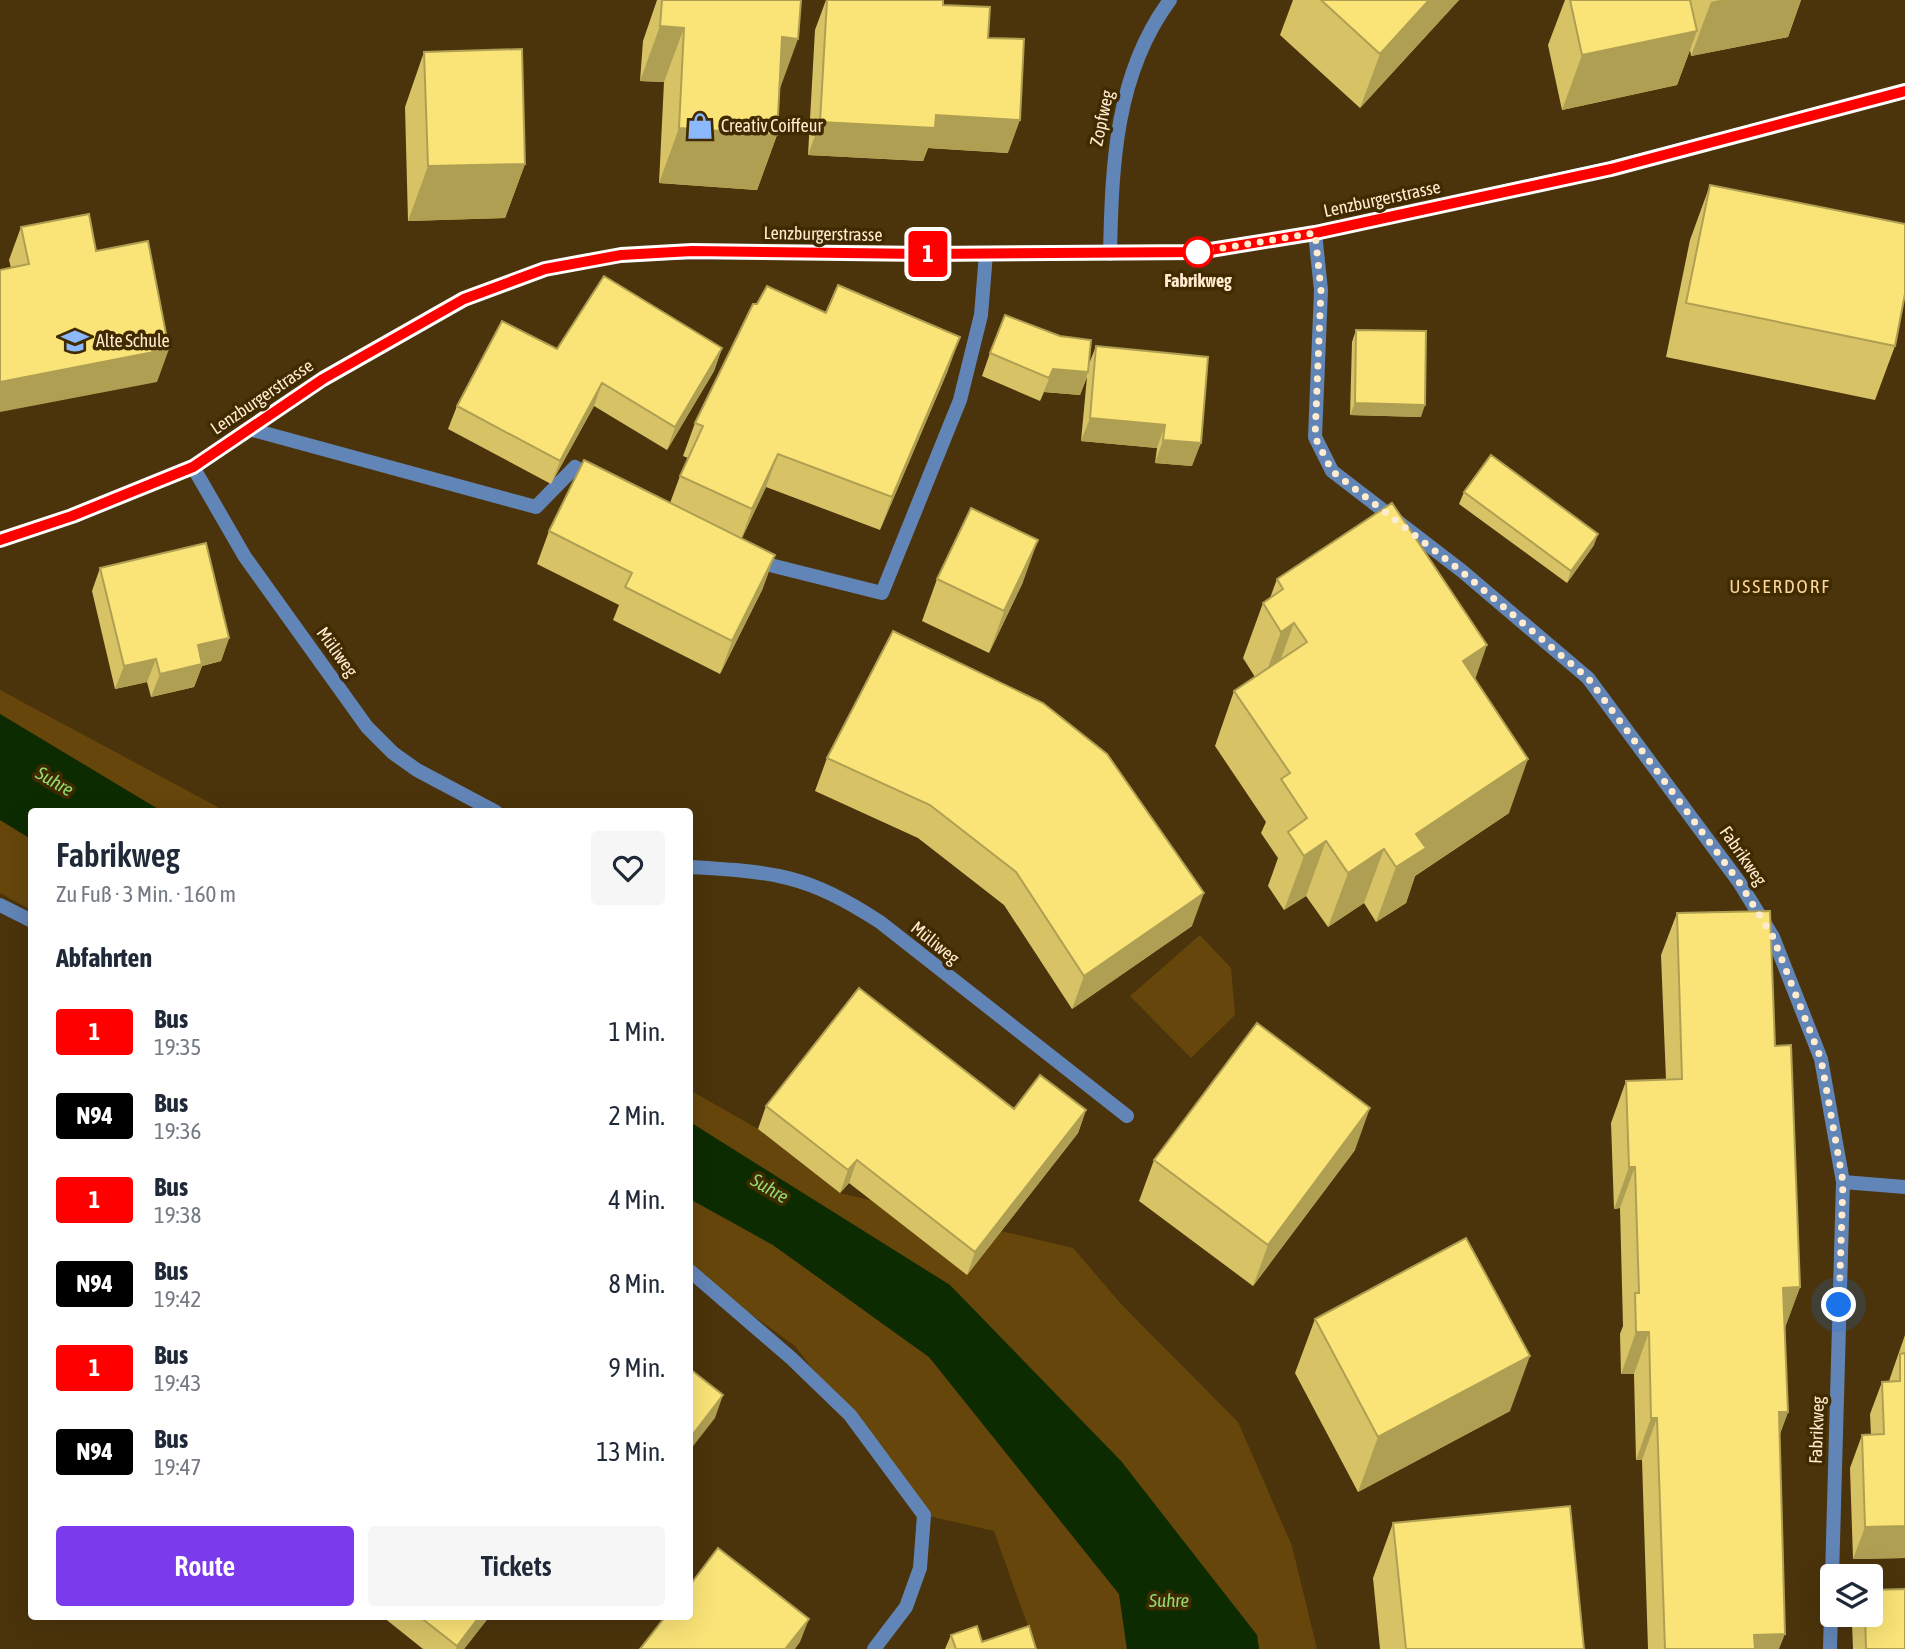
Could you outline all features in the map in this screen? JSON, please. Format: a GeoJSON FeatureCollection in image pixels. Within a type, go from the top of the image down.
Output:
{"type":"FeatureCollection","features":[{"type":"Feature","properties":{"kind":"main road","name":"Lenzburgerstrasse"},"geometry":{"type":"LineString","coordinates":[[0,540],[72,516],[193,467],[323,379],[464,299],[545,269],[621,255],[692,251],[986,254],[1198,252],[1315,233],[1611,169],[1905,91]]}},
{"type":"Feature","properties":{"kind":"street","name":"Zopfweg"},"geometry":{"type":"LineString","coordinates":[[1110,254],[1112,170],[1118,125],[1135,64],[1155,20],[1170,0]]}},
{"type":"Feature","properties":{"kind":"street","name":"Fabrikweg"},"geometry":{"type":"LineString","coordinates":[[1315,233],[1321,290],[1315,437],[1332,471],[1461,571],[1588,678],[1739,882],[1773,937],[1821,1059],[1843,1182],[1830,1649]]}},
{"type":"Feature","properties":{"kind":"street"},"geometry":{"type":"LineString","coordinates":[[736,557],[882,593],[960,400],[981,315],[986,254]]}},
{"type":"Feature","properties":{"kind":"street"},"geometry":{"type":"LineString","coordinates":[[249,429],[536,508],[575,467],[609,487]]}},
{"type":"Feature","properties":{"kind":"street","name":"Müliweg"},"geometry":{"type":"LineString","coordinates":[[193,467],[245,557],[367,727],[393,753],[417,770],[488,808]]}},
{"type":"Feature","properties":{"kind":"street","name":"Müliweg"},"geometry":{"type":"LineString","coordinates":[[693,867],[789,876],[821,887],[848,901],[880,922],[1127,1116]]}},
{"type":"Feature","properties":{"kind":"street"},"geometry":{"type":"LineString","coordinates":[[0,905],[28,919]]}},
{"type":"Feature","properties":{"kind":"street"},"geometry":{"type":"LineString","coordinates":[[1843,1182],[1905,1187]]}},
{"type":"Feature","properties":{"kind":"street"},"geometry":{"type":"LineString","coordinates":[[693,1274],[791,1358],[850,1415],[924,1515],[920,1568],[906,1606],[874,1649]]}},
{"type":"Feature","properties":{"kind":"shaded area"},"geometry":{"type":"Polygon","coordinates":[[[0,690],[220,808],[156,808],[0,714],[0,690]]]}},
{"type":"Feature","properties":{"kind":"shaded area"},"geometry":{"type":"Polygon","coordinates":[[[0,820],[28,837],[28,908],[0,893],[0,820]]]}},
{"type":"Feature","properties":{"kind":"shaded area"},"geometry":{"type":"Polygon","coordinates":[[[1200,935],[1231,968],[1235,1015],[1191,1058],[1130,996],[1200,935]]]}},
{"type":"Feature","properties":{"kind":"shaded area"},"geometry":{"type":"Polygon","coordinates":[[[693,1092],[758,1129],[840,1193],[1073,1248],[1121,1304],[1238,1422],[1292,1546],[1317,1649],[1259,1649],[1257,1635],[693,1124],[693,1092]]]}},
{"type":"Feature","properties":{"kind":"shaded area"},"geometry":{"type":"Polygon","coordinates":[[[693,1201],[773,1245],[929,1357],[1119,1594],[1127,1649],[1036,1649],[994,1531],[924,1515],[795,1346],[693,1272],[693,1201]]]}},
{"type":"Feature","properties":{"kind":"water","name":"Suhre"},"geometry":{"type":"Polygon","coordinates":[[[0,714],[156,808],[28,808],[28,837],[0,820],[0,714]]]}},
{"type":"Feature","properties":{"kind":"water","name":"Suhre"},"geometry":{"type":"Polygon","coordinates":[[[693,1124],[950,1285],[1121,1461],[1257,1635],[1259,1649],[1127,1649],[1119,1594],[929,1357],[773,1245],[693,1201],[693,1124]]]}},
{"type":"Feature","properties":{"kind":"building"},"geometry":{"type":"Polygon","coordinates":[[[662,0],[801,0],[798,39],[782,37],[777,135],[679,128],[684,28],[660,26],[662,0]]]}},
{"type":"Feature","properties":{"kind":"building"},"geometry":{"type":"Polygon","coordinates":[[[827,0],[943,0],[943,5],[990,7],[988,38],[1024,39],[1020,120],[936,115],[935,128],[820,122],[827,0]]]}},
{"type":"Feature","properties":{"kind":"building"},"geometry":{"type":"Polygon","coordinates":[[[1321,0],[1429,0],[1380,54],[1321,0]]]}},
{"type":"Feature","properties":{"kind":"building"},"geometry":{"type":"Polygon","coordinates":[[[1570,0],[1690,0],[1697,31],[1582,55],[1570,0]]]}},
{"type":"Feature","properties":{"kind":"building"},"geometry":{"type":"Polygon","coordinates":[[[522,49],[525,164],[428,166],[424,52],[522,49]]]}},
{"type":"Feature","properties":{"kind":"building"},"geometry":{"type":"Polygon","coordinates":[[[1710,185],[1905,224],[1905,294],[1895,346],[1686,303],[1710,185]]]}},
{"type":"Feature","properties":{"kind":"building","name":"Alte Schule"},"geometry":{"type":"Polygon","coordinates":[[[89,214],[96,251],[148,241],[169,349],[0,382],[0,270],[29,264],[21,227],[89,214]]]}},
{"type":"Feature","properties":{"kind":"building"},"geometry":{"type":"Polygon","coordinates":[[[604,276],[722,348],[675,427],[602,383],[560,461],[457,406],[502,321],[557,349],[604,276]]]}},
{"type":"Feature","properties":{"kind":"building"},"geometry":{"type":"Polygon","coordinates":[[[838,285],[960,337],[892,497],[778,454],[752,509],[680,476],[703,426],[695,423],[753,304],[757,304],[767,286],[826,313],[838,285]]]}},
{"type":"Feature","properties":{"kind":"building"},"geometry":{"type":"Polygon","coordinates":[[[1005,315],[1060,336],[1091,340],[1088,372],[1053,369],[1049,378],[990,353],[1005,315]]]}},
{"type":"Feature","properties":{"kind":"building"},"geometry":{"type":"Polygon","coordinates":[[[1356,330],[1426,331],[1425,405],[1355,403],[1356,330]]]}},
{"type":"Feature","properties":{"kind":"building"},"geometry":{"type":"Polygon","coordinates":[[[1096,346],[1208,357],[1201,443],[1163,440],[1165,425],[1090,418],[1096,346]]]}},
{"type":"Feature","properties":{"kind":"building"},"geometry":{"type":"Polygon","coordinates":[[[1491,455],[1598,534],[1571,571],[1464,492],[1491,455]]]}},
{"type":"Feature","properties":{"kind":"building"},"geometry":{"type":"Polygon","coordinates":[[[584,460],[775,555],[732,641],[625,587],[632,573],[549,531],[584,460]]]}},
{"type":"Feature","properties":{"kind":"building"},"geometry":{"type":"Polygon","coordinates":[[[1392,503],[1487,645],[1463,661],[1528,759],[1416,834],[1426,848],[1396,867],[1384,849],[1348,873],[1326,841],[1304,856],[1288,832],[1307,818],[1281,779],[1290,773],[1234,691],[1307,642],[1294,623],[1281,632],[1263,603],[1283,589],[1277,579],[1392,503]]]}},
{"type":"Feature","properties":{"kind":"building"},"geometry":{"type":"Polygon","coordinates":[[[971,508],[1038,540],[1004,611],[937,579],[971,508]]]}},
{"type":"Feature","properties":{"kind":"building"},"geometry":{"type":"Polygon","coordinates":[[[206,543],[229,638],[198,645],[202,664],[160,674],[156,659],[124,666],[100,568],[206,543]]]}},
{"type":"Feature","properties":{"kind":"building"},"geometry":{"type":"Polygon","coordinates":[[[893,631],[1043,703],[1107,754],[1204,893],[1084,976],[1016,872],[930,805],[827,758],[893,631]]]}},
{"type":"Feature","properties":{"kind":"building"},"geometry":{"type":"Polygon","coordinates":[[[1770,911],[1775,1046],[1791,1045],[1800,1287],[1783,1288],[1788,1412],[1779,1412],[1785,1634],[1754,1635],[1755,1649],[1665,1649],[1657,1418],[1651,1418],[1649,1332],[1636,1332],[1635,1293],[1639,1293],[1635,1167],[1629,1167],[1626,1081],[1682,1079],[1677,913],[1770,911]]]}},
{"type":"Feature","properties":{"kind":"building"},"geometry":{"type":"Polygon","coordinates":[[[859,988],[1014,1109],[1040,1075],[1086,1110],[975,1252],[857,1160],[848,1170],[766,1106],[859,988]]]}},
{"type":"Feature","properties":{"kind":"building"},"geometry":{"type":"Polygon","coordinates":[[[1257,1023],[1370,1108],[1268,1245],[1154,1160],[1257,1023]]]}},
{"type":"Feature","properties":{"kind":"building"},"geometry":{"type":"Polygon","coordinates":[[[1466,1238],[1530,1356],[1378,1437],[1315,1319],[1466,1238]]]}},
{"type":"Feature","properties":{"kind":"building"},"geometry":{"type":"Polygon","coordinates":[[[1905,1353],[1905,1526],[1865,1527],[1862,1435],[1884,1434],[1882,1382],[1900,1381],[1900,1354],[1905,1353]]]}},
{"type":"Feature","properties":{"kind":"building"},"geometry":{"type":"Polygon","coordinates":[[[693,1371],[723,1395],[693,1434],[693,1371]]]}},
{"type":"Feature","properties":{"kind":"building"},"geometry":{"type":"Polygon","coordinates":[[[1570,1506],[1584,1649],[1406,1649],[1393,1523],[1570,1506]]]}},
{"type":"Feature","properties":{"kind":"building"},"geometry":{"type":"Polygon","coordinates":[[[718,1548],[809,1619],[785,1649],[640,1649],[663,1620],[693,1620],[693,1581],[718,1548]]]}},
{"type":"Feature","properties":{"kind":"building"},"geometry":{"type":"Polygon","coordinates":[[[1905,1589],[1905,1649],[1866,1649],[1865,1627],[1883,1627],[1883,1590],[1905,1589]]]}},
{"type":"Feature","properties":{"kind":"building"},"geometry":{"type":"Polygon","coordinates":[[[424,1620],[477,1620],[457,1646],[424,1620]]]}},
{"type":"Feature","properties":{"kind":"building"},"geometry":{"type":"Polygon","coordinates":[[[977,1626],[982,1642],[1029,1626],[1036,1649],[956,1649],[951,1635],[977,1626]]]}},
{"type":"Feature","properties":{"kind":"bus line","name":"1"},"geometry":{"type":"LineString","coordinates":[[0,540],[72,516],[193,467],[323,379],[464,299],[545,269],[621,255],[692,251],[807,254],[1198,252],[1315,233],[1611,169],[1905,91]]}},
{"type":"Feature","properties":{"kind":"place","name":"Creativ Coiffeur"},"geometry":{"type":"Point","coordinates":[700,126]}},
{"type":"Feature","properties":{"kind":"place","name":"Fabrikweg"},"geometry":{"type":"Point","coordinates":[1198,252]}},
{"type":"Feature","properties":{"kind":"place","name":"Alte Schule"},"geometry":{"type":"Point","coordinates":[75,341]}},
{"type":"Feature","properties":{"kind":"district","name":"USSERDORF"},"geometry":{"type":"Point","coordinates":[1780,586]}},
{"type":"Feature","properties":{"kind":"route"},"geometry":{"type":"LineString","coordinates":[[1198,252],[1315,233],[1321,290],[1315,437],[1332,471],[1461,571],[1588,678],[1739,882],[1773,937],[1821,1059],[1843,1182],[1839,1305]]}}]}
